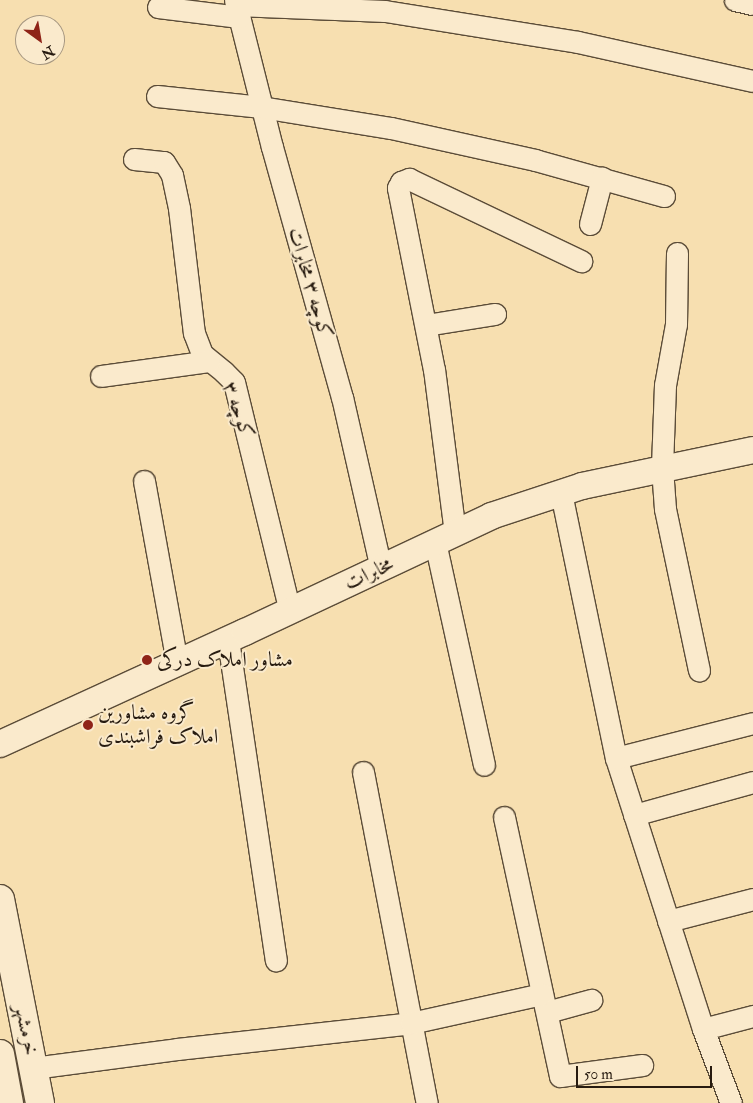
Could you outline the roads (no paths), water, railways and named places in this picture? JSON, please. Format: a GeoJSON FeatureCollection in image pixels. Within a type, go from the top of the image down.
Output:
{"type":"FeatureCollection","features":[{"type":"Feature","properties":{"kind":"main road","name":"خرمشهر"},"geometry":{"type":"LineString","coordinates":[[0,899],[40,1103]]}},
{"type":"Feature","properties":{"kind":"main road"},"geometry":{"type":"LineString","coordinates":[[0,1054],[9,1103]]}},
{"type":"Feature","properties":{"kind":"street"},"geometry":{"type":"LineString","coordinates":[[735,0],[753,4]]}},
{"type":"Feature","properties":{"kind":"street"},"geometry":{"type":"LineString","coordinates":[[158,7],[385,11],[578,42],[753,81]]}},
{"type":"Feature","properties":{"kind":"street","name":"کوچه ۳ مخابرات"},"geometry":{"type":"LineString","coordinates":[[237,7],[261,107],[342,397],[381,568]]}},
{"type":"Feature","properties":{"kind":"street"},"geometry":{"type":"LineString","coordinates":[[157,96],[261,107],[391,128],[535,160],[664,196]]}},
{"type":"Feature","properties":{"kind":"street","name":"کوچه ۳"},"geometry":{"type":"LineString","coordinates":[[134,159],[164,162],[172,175],[179,208],[194,333],[202,354],[234,382],[290,611]]}},
{"type":"Feature","properties":{"kind":"street"},"geometry":{"type":"LineString","coordinates":[[590,224],[602,178]]}},
{"type":"Feature","properties":{"kind":"street"},"geometry":{"type":"LineString","coordinates":[[484,765],[445,538],[434,370],[398,188],[401,182],[409,179],[581,261]]}},
{"type":"Feature","properties":{"kind":"street"},"geometry":{"type":"LineString","coordinates":[[677,253],[676,324],[665,385],[662,468],[665,509],[699,670]]}},
{"type":"Feature","properties":{"kind":"street"},"geometry":{"type":"LineString","coordinates":[[426,326],[495,314]]}},
{"type":"Feature","properties":{"kind":"street"},"geometry":{"type":"LineString","coordinates":[[101,376],[209,361]]}},
{"type":"Feature","properties":{"kind":"street","name":"مخابرات"},"geometry":{"type":"LineString","coordinates":[[0,744],[228,640],[491,516],[582,486],[753,450]]}},
{"type":"Feature","properties":{"kind":"street"},"geometry":{"type":"LineString","coordinates":[[144,481],[177,663]]}},
{"type":"Feature","properties":{"kind":"street"},"geometry":{"type":"LineString","coordinates":[[561,493],[616,758],[703,1028],[732,1103]]}},
{"type":"Feature","properties":{"kind":"street"},"geometry":{"type":"LineString","coordinates":[[228,640],[276,960]]}},
{"type":"Feature","properties":{"kind":"street"},"geometry":{"type":"LineString","coordinates":[[616,758],[753,723]]}},
{"type":"Feature","properties":{"kind":"street"},"geometry":{"type":"LineString","coordinates":[[363,772],[427,1103]]}},
{"type":"Feature","properties":{"kind":"street"},"geometry":{"type":"LineString","coordinates":[[634,815],[753,782]]}},
{"type":"Feature","properties":{"kind":"street"},"geometry":{"type":"LineString","coordinates":[[504,817],[560,1076],[642,1065]]}},
{"type":"Feature","properties":{"kind":"street"},"geometry":{"type":"LineString","coordinates":[[668,921],[753,899]]}},
{"type":"Feature","properties":{"kind":"street"},"geometry":{"type":"LineString","coordinates":[[33,1068],[177,1049],[411,1023],[544,1003],[591,1000]]}},
{"type":"Feature","properties":{"kind":"street"},"geometry":{"type":"LineString","coordinates":[[703,1028],[753,1016]]}},
{"type":"Feature","properties":{"kind":"place","name":"مشاور املاک درکی"},"geometry":{"type":"Point","coordinates":[147,660]}},
{"type":"Feature","properties":{"kind":"place","name":"گروه مشاورین املاک فراشبندی"},"geometry":{"type":"Point","coordinates":[88,725]}}]}
